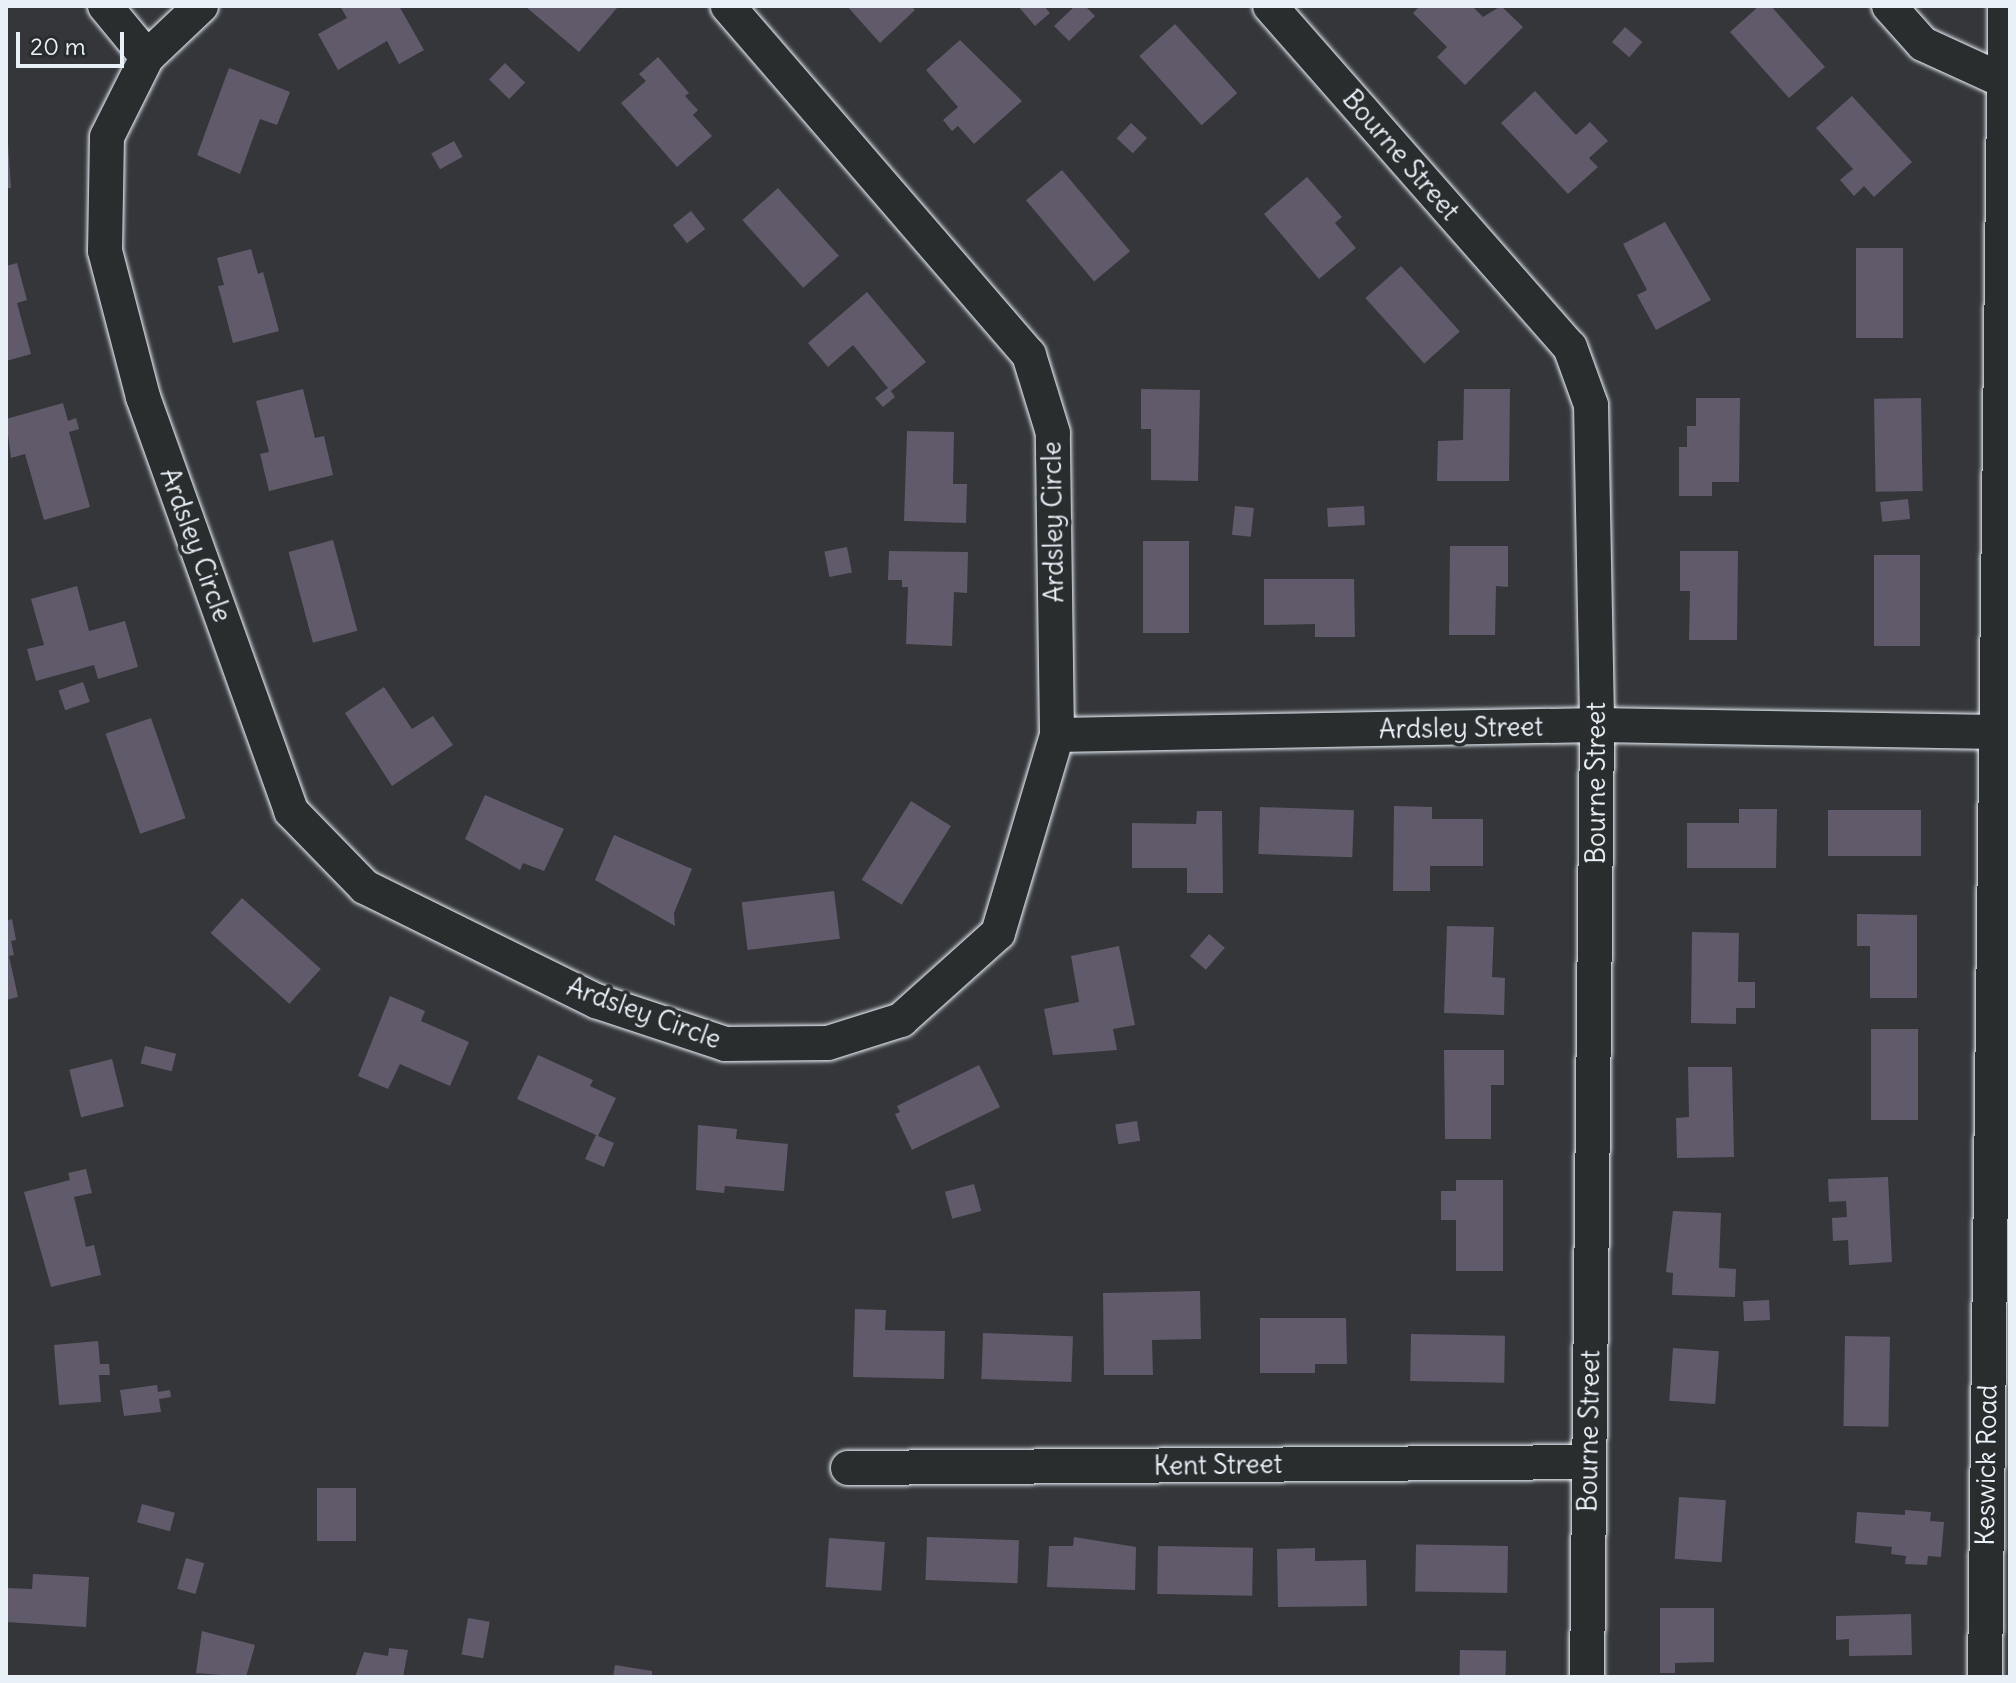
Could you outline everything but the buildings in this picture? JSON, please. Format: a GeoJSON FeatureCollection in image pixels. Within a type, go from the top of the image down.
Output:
{"type":"FeatureCollection","features":[{"type":"Feature","properties":{"kind":"street"},"geometry":{"type":"LineString","coordinates":[[105,6],[147,57]]}},
{"type":"Feature","properties":{"kind":"street","name":"Ardsley Circle"},"geometry":{"type":"LineString","coordinates":[[201,6],[147,57],[107,137],[105,251],[143,397],[291,811],[365,887],[596,1001],[725,1044],[828,1043],[901,1020],[998,933],[1057,735],[1053,433],[1029,355],[728,6]]}},
{"type":"Feature","properties":{"kind":"street","name":"Bourne Street"},"geometry":{"type":"LineString","coordinates":[[1270,6],[1570,347],[1591,405],[1597,725],[1587,1677]]}},
{"type":"Feature","properties":{"kind":"street"},"geometry":{"type":"LineString","coordinates":[[1889,6],[1923,44],[2006,82]]}},
{"type":"Feature","properties":{"kind":"street","name":"Keswick Road"},"geometry":{"type":"LineString","coordinates":[[1985,1677],[2004,732],[2005,6]]}},
{"type":"Feature","properties":{"kind":"street","name":"Ardsley Street"},"geometry":{"type":"LineString","coordinates":[[1057,735],[1597,725],[2004,732]]}},
{"type":"Feature","properties":{"kind":"street","name":"Kent Street"},"geometry":{"type":"LineString","coordinates":[[848,1468],[1588,1462]]}}]}
